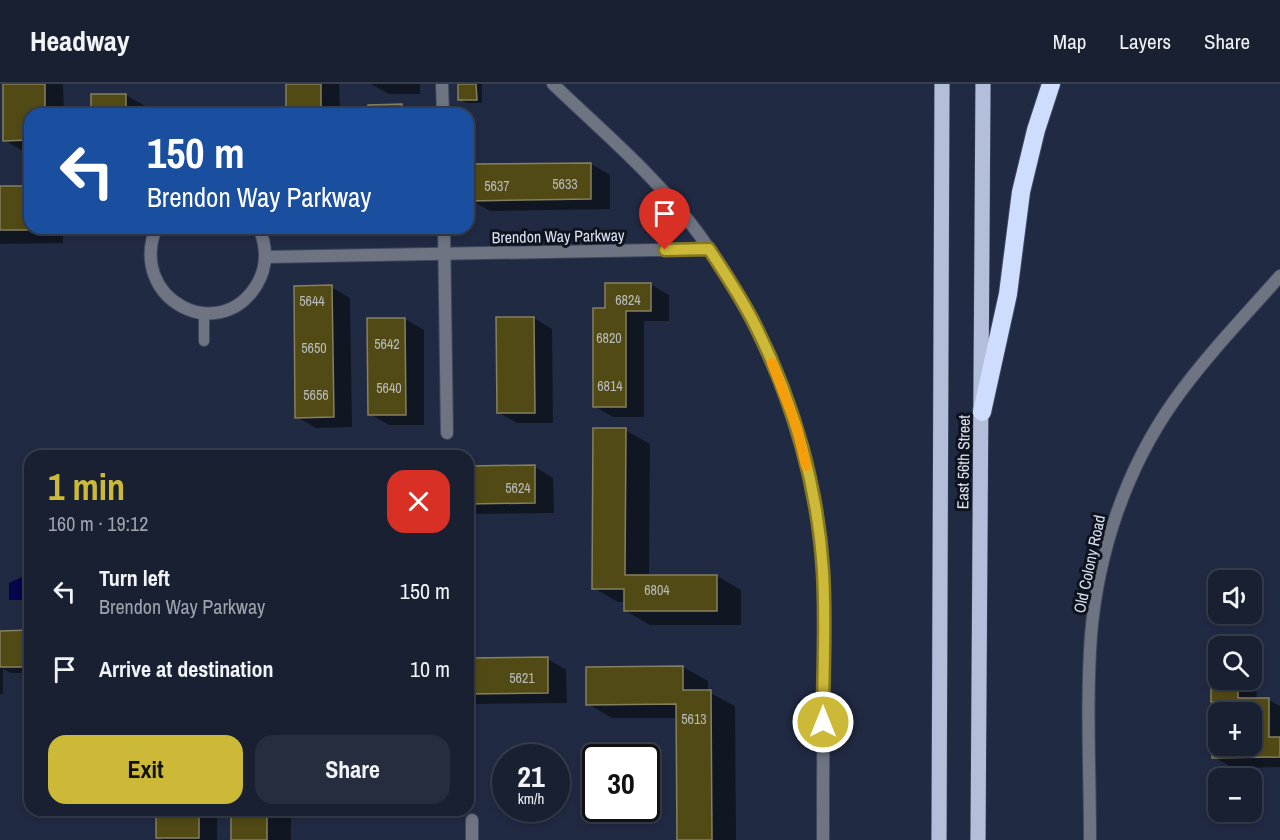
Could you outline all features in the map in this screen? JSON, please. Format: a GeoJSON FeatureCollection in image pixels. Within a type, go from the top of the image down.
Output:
{"type":"FeatureCollection","features":[{"type":"Feature","properties":{"kind":"highway"},"geometry":{"type":"LineString","coordinates":[[982,412],[1008,294],[1021,192],[1036,130],[1051,84]]}},
{"type":"Feature","properties":{"kind":"main road","name":"East 56th Street"},"geometry":{"type":"LineString","coordinates":[[939,840],[942,84]]}},
{"type":"Feature","properties":{"kind":"main road","name":"East 56th Street"},"geometry":{"type":"LineString","coordinates":[[978,840],[983,84]]}},
{"type":"Feature","properties":{"kind":"street"},"geometry":{"type":"LineString","coordinates":[[442,84],[443,108]]}},
{"type":"Feature","properties":{"kind":"street"},"geometry":{"type":"LineString","coordinates":[[553,84],[653,178],[709,249],[756,325],[784,390],[797,428],[817,516],[824,606],[823,840]]}},
{"type":"Feature","properties":{"kind":"street"},"geometry":{"type":"LineString","coordinates":[[154,234],[150,249],[150,261],[157,283],[172,300],[192,311],[204,313],[227,310],[246,298],[260,280],[266,257],[261,234]]}},
{"type":"Feature","properties":{"kind":"street"},"geometry":{"type":"LineString","coordinates":[[444,234],[447,433]]}},
{"type":"Feature","properties":{"kind":"street","name":"Brendon Way Parkway"},"geometry":{"type":"LineString","coordinates":[[266,257],[709,249]]}},
{"type":"Feature","properties":{"kind":"street","name":"Old Colony Road"},"geometry":{"type":"LineString","coordinates":[[1090,840],[1089,665],[1098,584],[1117,513],[1134,471],[1173,403],[1194,375],[1280,276]]}},
{"type":"Feature","properties":{"kind":"street"},"geometry":{"type":"LineString","coordinates":[[472,820],[472,840]]}},
{"type":"Feature","properties":{"kind":"lane"},"geometry":{"type":"LineString","coordinates":[[204,313],[204,341]]}},
{"type":"Feature","properties":{"kind":"shaded area"},"geometry":{"type":"Polygon","coordinates":[[[24,574],[24,600],[9,600],[9,583],[24,574]]]}},
{"type":"Feature","properties":{"kind":"building"},"geometry":{"type":"Polygon","coordinates":[[[3,84],[45,84],[45,108],[24,108],[24,140],[3,141],[3,84]]]}},
{"type":"Feature","properties":{"kind":"building"},"geometry":{"type":"Polygon","coordinates":[[[286,84],[321,84],[321,108],[286,108],[286,84]]]}},
{"type":"Feature","properties":{"kind":"building"},"geometry":{"type":"Polygon","coordinates":[[[458,84],[476,84],[477,100],[458,100],[458,84]]]}},
{"type":"Feature","properties":{"kind":"building"},"geometry":{"type":"Polygon","coordinates":[[[91,94],[126,94],[126,108],[91,108],[91,94]]]}},
{"type":"Feature","properties":{"kind":"building"},"geometry":{"type":"Polygon","coordinates":[[[402,104],[402,108],[368,108],[368,105],[402,104]]]}},
{"type":"Feature","properties":{"kind":"building"},"geometry":{"type":"Polygon","coordinates":[[[591,163],[591,199],[474,201],[474,164],[591,163]]]}},
{"type":"Feature","properties":{"kind":"building"},"geometry":{"type":"Polygon","coordinates":[[[0,186],[24,186],[24,230],[0,230],[0,186]]]}},
{"type":"Feature","properties":{"kind":"building"},"geometry":{"type":"Polygon","coordinates":[[[605,283],[651,283],[651,311],[626,311],[626,407],[593,407],[593,308],[605,308],[605,283]]]}},
{"type":"Feature","properties":{"kind":"building"},"geometry":{"type":"Polygon","coordinates":[[[332,285],[334,417],[295,418],[294,286],[332,285]]]}},
{"type":"Feature","properties":{"kind":"building"},"geometry":{"type":"Polygon","coordinates":[[[496,317],[534,317],[535,413],[497,413],[496,317]]]}},
{"type":"Feature","properties":{"kind":"building"},"geometry":{"type":"Polygon","coordinates":[[[367,318],[405,318],[406,415],[368,415],[367,318]]]}},
{"type":"Feature","properties":{"kind":"building"},"geometry":{"type":"Polygon","coordinates":[[[593,428],[626,428],[625,575],[717,575],[717,611],[624,611],[624,589],[592,589],[593,428]]]}},
{"type":"Feature","properties":{"kind":"building"},"geometry":{"type":"Polygon","coordinates":[[[535,465],[535,503],[474,504],[474,466],[535,465]]]}},
{"type":"Feature","properties":{"kind":"building"},"geometry":{"type":"Polygon","coordinates":[[[24,630],[24,667],[0,667],[0,631],[24,630]]]}},
{"type":"Feature","properties":{"kind":"building"},"geometry":{"type":"Polygon","coordinates":[[[548,657],[548,693],[474,694],[474,658],[548,657]]]}},
{"type":"Feature","properties":{"kind":"building"},"geometry":{"type":"Polygon","coordinates":[[[683,666],[683,690],[711,690],[712,840],[677,840],[676,704],[586,705],[586,667],[683,666]]]}},
{"type":"Feature","properties":{"kind":"building"},"geometry":{"type":"Polygon","coordinates":[[[1211,690],[1238,690],[1238,698],[1269,698],[1269,737],[1280,737],[1280,757],[1212,758],[1212,756],[1262,756],[1262,702],[1211,702],[1211,690]]]}},
{"type":"Feature","properties":{"kind":"building"},"geometry":{"type":"Polygon","coordinates":[[[156,816],[199,816],[199,838],[156,838],[156,816]]]}},
{"type":"Feature","properties":{"kind":"building"},"geometry":{"type":"Polygon","coordinates":[[[231,816],[267,816],[267,840],[231,840],[231,816]]]}},
{"type":"Feature","properties":{"kind":"slow traffic"},"geometry":{"type":"LineString","coordinates":[[772,363],[797,428],[806,466]]}},
{"type":"Feature","properties":{"kind":"route"},"geometry":{"type":"LineString","coordinates":[[665,250],[709,249],[756,325],[784,390],[797,428],[817,516],[823,575],[823,722]]}}]}
